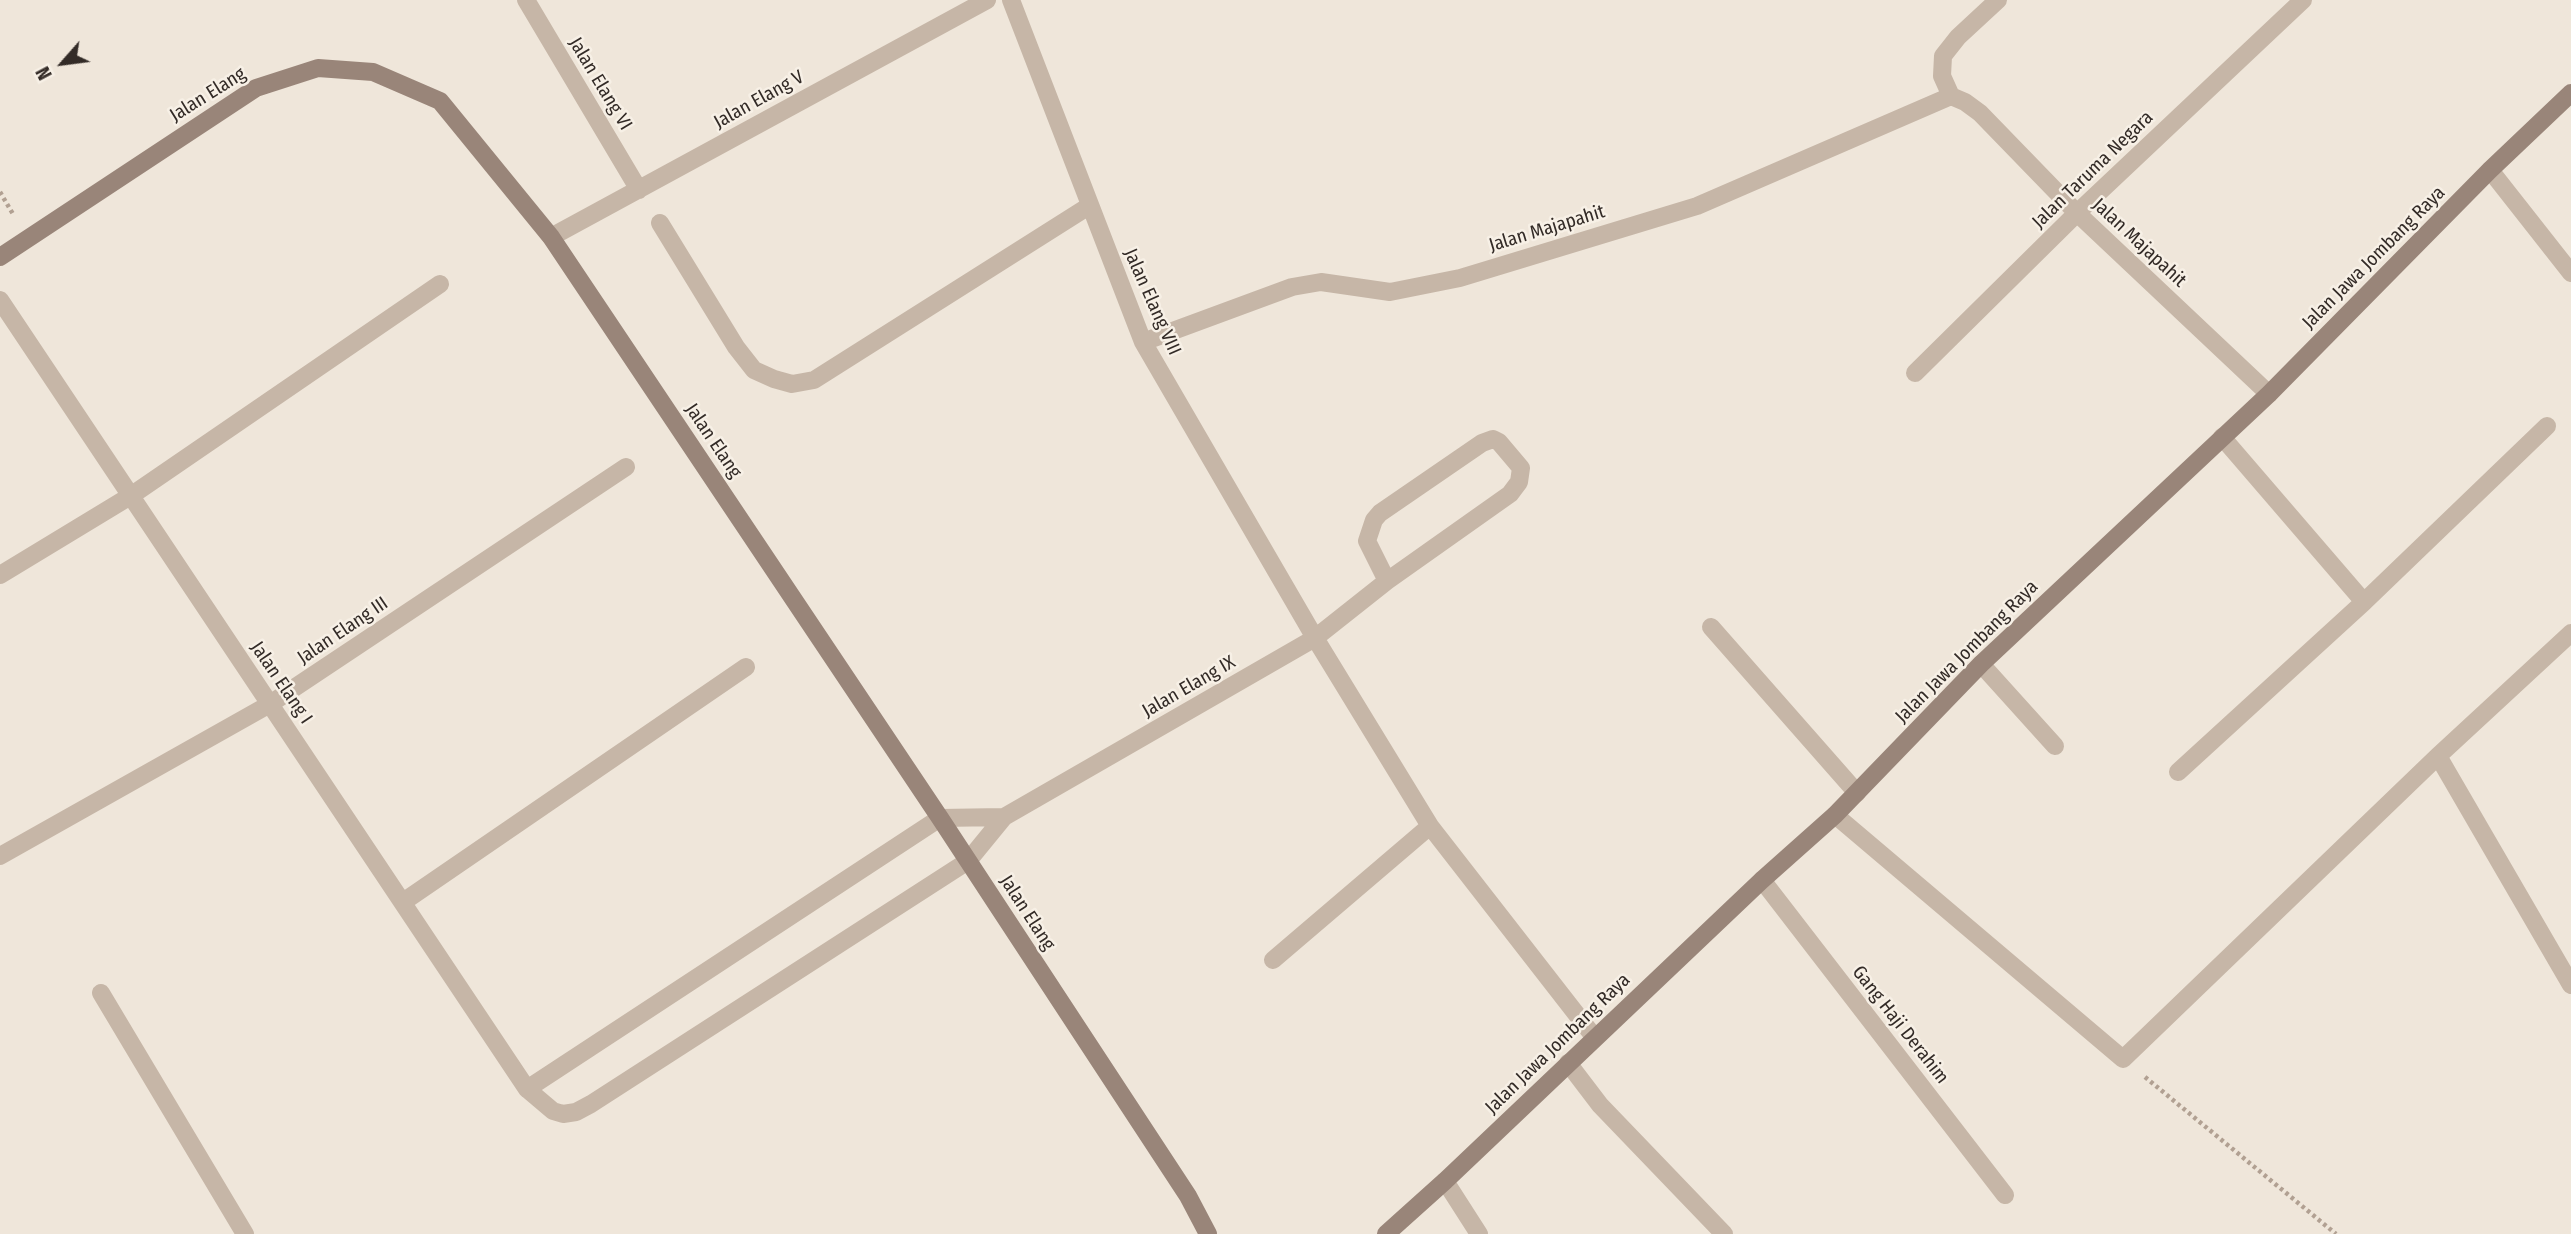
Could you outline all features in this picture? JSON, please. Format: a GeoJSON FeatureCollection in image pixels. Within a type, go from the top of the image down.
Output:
{"type":"FeatureCollection","features":[{"type":"Feature","properties":{"kind":"street","name":"Jalan Elang VI"},"geometry":{"type":"LineString","coordinates":[[526,0],[639,190]]}},
{"type":"Feature","properties":{"kind":"street","name":"Jalan Elang V"},"geometry":{"type":"LineString","coordinates":[[551,237],[987,0]]}},
{"type":"Feature","properties":{"kind":"street","name":"Jalan Elang VIII"},"geometry":{"type":"LineString","coordinates":[[1011,0],[1143,342],[1315,639],[1430,827],[1595,1038]]}},
{"type":"Feature","properties":{"kind":"street"},"geometry":{"type":"LineString","coordinates":[[1951,96],[1942,76],[1942,56],[1958,37],[1998,0]]}},
{"type":"Feature","properties":{"kind":"street","name":"Jalan Taruma Negara"},"geometry":{"type":"LineString","coordinates":[[1915,373],[2077,213],[2303,0]]}},
{"type":"Feature","properties":{"kind":"street","name":"Jalan Elang"},"geometry":{"type":"LineString","coordinates":[[0,257],[256,88],[318,68],[373,72],[440,101],[551,237],[940,818],[1188,1196],[1205,1232]]}},
{"type":"Feature","properties":{"kind":"street","name":"Jalan Jawa Jombang Raya"},"geometry":{"type":"LineString","coordinates":[[1395,1231],[1568,1063],[1835,815],[1981,664],[2269,394],[2490,170],[2571,93]]}},
{"type":"Feature","properties":{"kind":"street","name":"Jalan Majapahit"},"geometry":{"type":"LineString","coordinates":[[1143,342],[1292,287],[1321,282],[1390,292],[1448,280],[1697,206],[1951,96],[1980,113],[2077,213],[2269,394]]}},
{"type":"Feature","properties":{"kind":"street"},"geometry":{"type":"LineString","coordinates":[[2490,170],[2571,273]]}},
{"type":"Feature","properties":{"kind":"street"},"geometry":{"type":"LineString","coordinates":[[660,223],[736,347],[754,370],[792,384],[814,380],[1089,206]]}},
{"type":"Feature","properties":{"kind":"street"},"geometry":{"type":"LineString","coordinates":[[0,575],[132,495],[440,284]]}},
{"type":"Feature","properties":{"kind":"street","name":"Jalan Elang I"},"geometry":{"type":"LineString","coordinates":[[0,300],[527,1089],[553,1111],[564,1114],[576,1112],[968,861]]}},
{"type":"Feature","properties":{"kind":"street"},"geometry":{"type":"LineString","coordinates":[[2178,772],[2364,602],[2547,426]]}},
{"type":"Feature","properties":{"kind":"street"},"geometry":{"type":"LineString","coordinates":[[2222,437],[2364,602]]}},
{"type":"Feature","properties":{"kind":"street","name":"Jalan Elang IX"},"geometry":{"type":"LineString","coordinates":[[968,861],[1004,817],[1315,639],[1387,580],[1510,494],[1516,487],[1521,468],[1499,442],[1493,439],[1482,443],[1380,513],[1374,520],[1367,541],[1387,580]]}},
{"type":"Feature","properties":{"kind":"street","name":"Jalan Elang III"},"geometry":{"type":"LineString","coordinates":[[0,856],[270,704],[626,467]]}},
{"type":"Feature","properties":{"kind":"street"},"geometry":{"type":"LineString","coordinates":[[1711,628],[1857,793]]}},
{"type":"Feature","properties":{"kind":"street"},"geometry":{"type":"LineString","coordinates":[[1835,815],[2123,1059],[2438,756],[2571,633]]}},
{"type":"Feature","properties":{"kind":"street"},"geometry":{"type":"LineString","coordinates":[[1981,664],[2055,746]]}},
{"type":"Feature","properties":{"kind":"street"},"geometry":{"type":"LineString","coordinates":[[403,902],[746,667]]}},
{"type":"Feature","properties":{"kind":"street"},"geometry":{"type":"LineString","coordinates":[[2438,756],[2571,985]]}},
{"type":"Feature","properties":{"kind":"street","name":"Jalan Elang IX"},"geometry":{"type":"LineString","coordinates":[[940,818],[1004,817]]}},
{"type":"Feature","properties":{"kind":"street"},"geometry":{"type":"LineString","coordinates":[[527,1089],[940,818]]}},
{"type":"Feature","properties":{"kind":"street"},"geometry":{"type":"LineString","coordinates":[[1273,960],[1430,827]]}},
{"type":"Feature","properties":{"kind":"street","name":"Gang Haji Derahim"},"geometry":{"type":"LineString","coordinates":[[1762,880],[2006,1195]]}},
{"type":"Feature","properties":{"kind":"street"},"geometry":{"type":"LineString","coordinates":[[101,993],[245,1234]]}},
{"type":"Feature","properties":{"kind":"street"},"geometry":{"type":"LineString","coordinates":[[1568,1063],[1600,1105],[1724,1234]]}},
{"type":"Feature","properties":{"kind":"street"},"geometry":{"type":"LineString","coordinates":[[1445,1181],[1479,1234]]}},
{"type":"Feature","properties":{"kind":"path"},"geometry":{"type":"LineString","coordinates":[[2123,1059],[2336,1234]]}}]}
